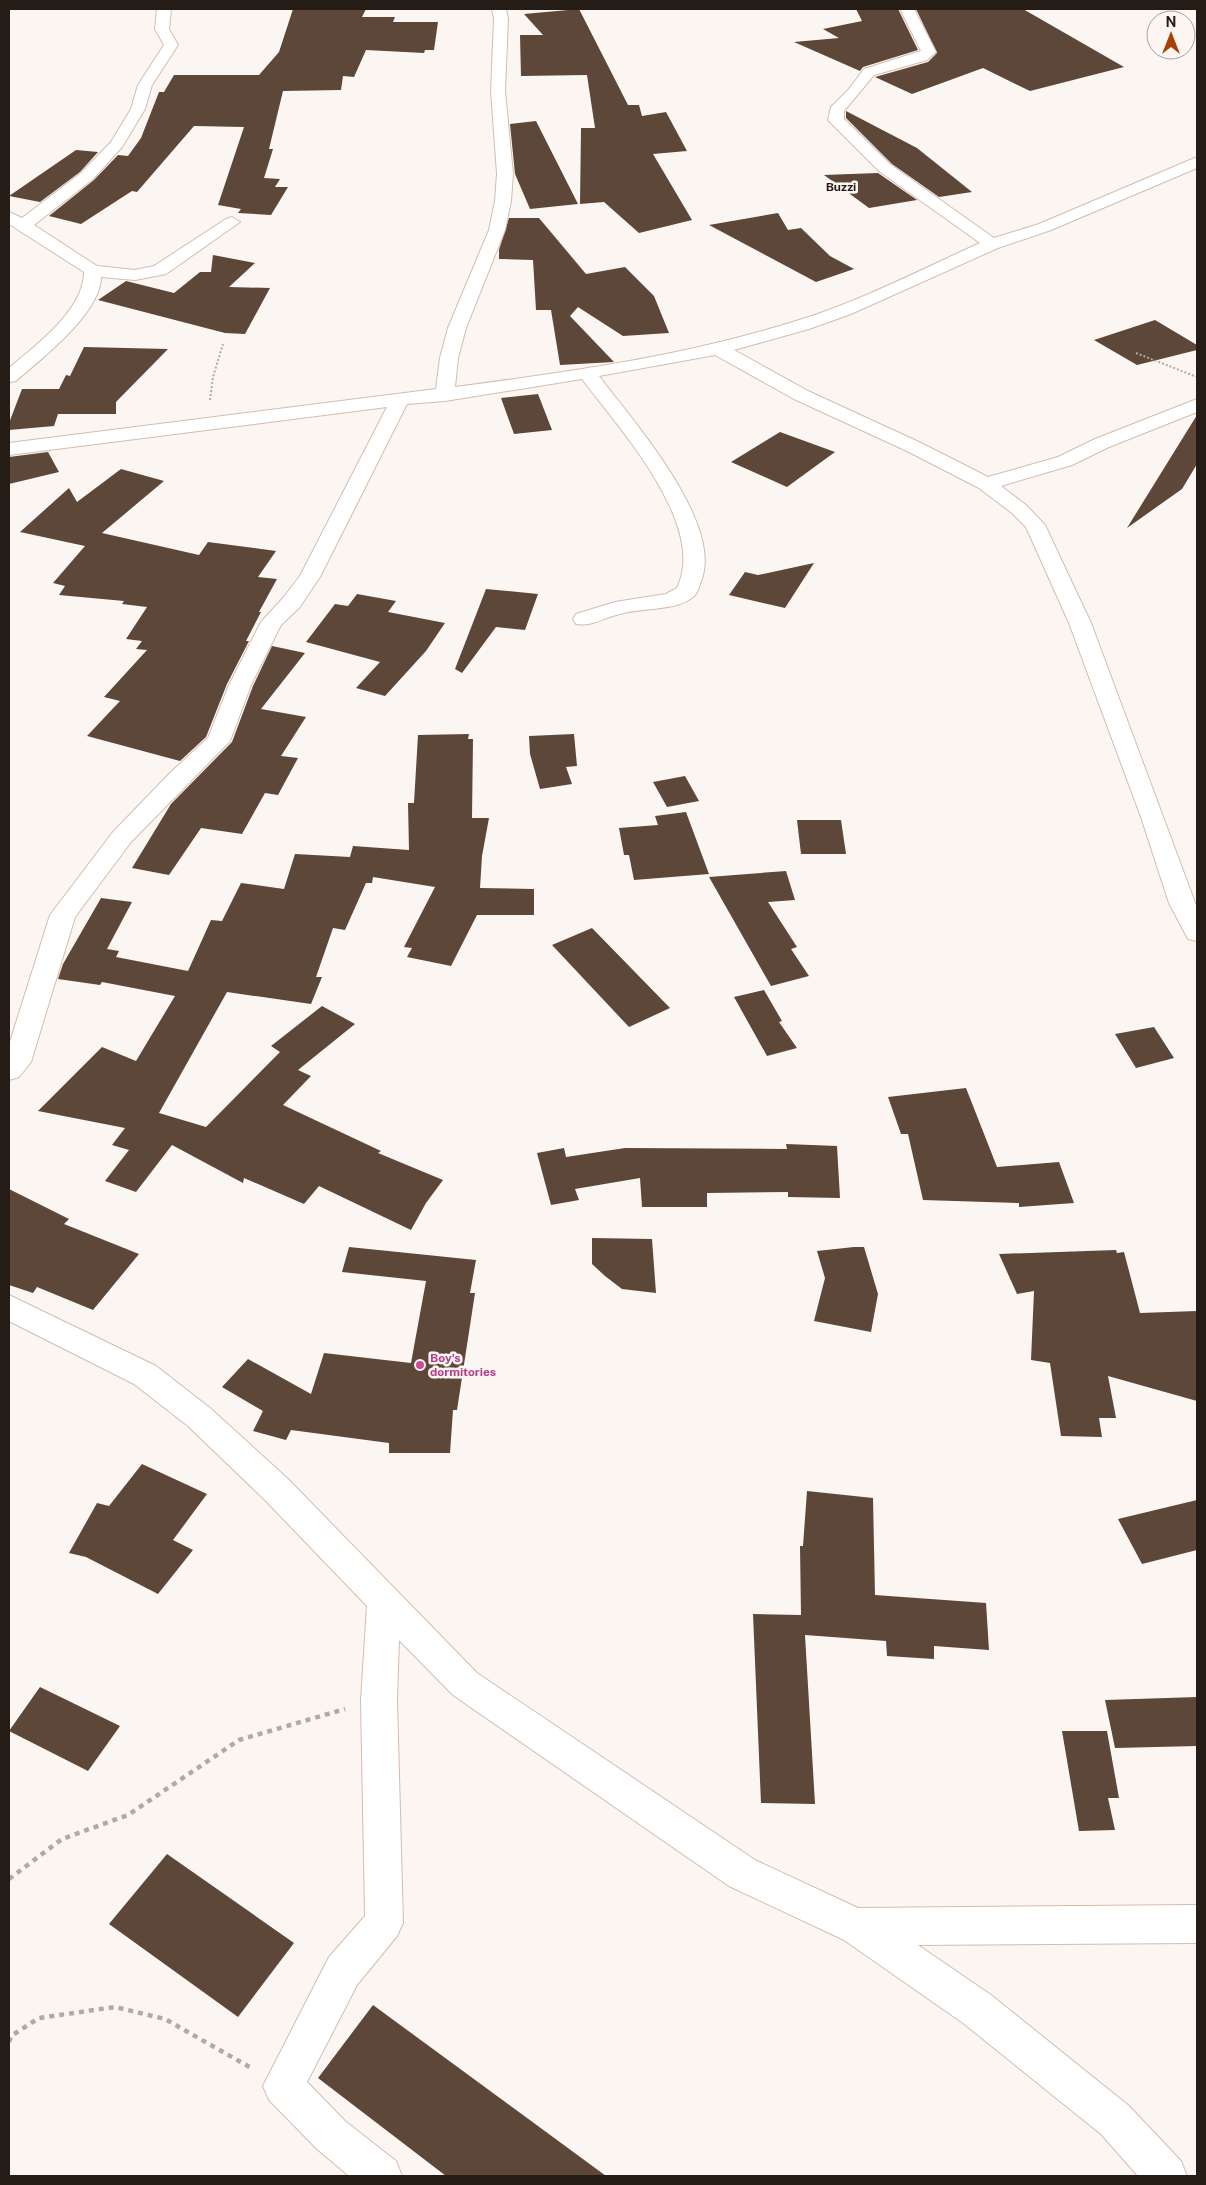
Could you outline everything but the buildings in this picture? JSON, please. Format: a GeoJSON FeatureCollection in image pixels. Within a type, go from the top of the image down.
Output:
{"type":"FeatureCollection","features":[{"type":"Feature","properties":{"kind":"street"},"geometry":{"type":"LineString","coordinates":[[164,9],[162,29],[171,45],[146,85],[138,109],[118,144],[87,176],[16,221],[92,270],[136,276],[160,270],[232,222]]}},
{"type":"Feature","properties":{"kind":"street"},"geometry":{"type":"LineString","coordinates":[[444,395],[449,358],[457,328],[493,239],[503,201],[505,174],[498,91],[501,19],[499,9]]}},
{"type":"Feature","properties":{"kind":"street"},"geometry":{"type":"LineString","coordinates":[[908,9],[929,52],[922,57],[869,72],[854,92],[836,110],[836,120],[885,168],[992,244]]}},
{"type":"Feature","properties":{"kind":"street"},"geometry":{"type":"LineString","coordinates":[[9,449],[444,395],[683,358],[803,325],[845,310],[992,244],[1072,216],[1162,180],[1197,162]]}},
{"type":"Feature","properties":{"kind":"street"},"geometry":{"type":"LineString","coordinates":[[9,377],[71,320],[90,293],[94,277],[92,270]]}},
{"type":"Feature","properties":{"kind":"street"},"geometry":{"type":"LineString","coordinates":[[718,349],[801,395],[914,447],[986,484],[1019,509],[1035,526],[1054,562],[1080,623],[1153,817],[1190,901],[1197,933]]}},
{"type":"Feature","properties":{"kind":"street"},"geometry":{"type":"LineString","coordinates":[[584,619],[615,608],[671,600],[686,592],[695,569],[687,523],[655,459],[619,418],[587,373]]}},
{"type":"Feature","properties":{"kind":"street"},"geometry":{"type":"LineString","coordinates":[[9,1070],[17,1062],[63,915],[122,837],[178,778],[218,742],[240,685],[272,622],[292,603],[310,577],[399,401]]}},
{"type":"Feature","properties":{"kind":"street"},"geometry":{"type":"LineString","coordinates":[[986,484],[1065,461],[1102,443],[1197,405]]}},
{"type":"Feature","properties":{"kind":"street"},"geometry":{"type":"LineString","coordinates":[[9,1307],[145,1375],[199,1417],[269,1483],[465,1684],[742,1873],[857,1927],[977,2009],[1115,2120],[1166,2176]]}},
{"type":"Feature","properties":{"kind":"street"},"geometry":{"type":"LineString","coordinates":[[381,2176],[342,2144],[283,2086],[343,1971],[384,1923],[379,1700],[384,1600]]}},
{"type":"Feature","properties":{"kind":"street"},"geometry":{"type":"LineString","coordinates":[[857,1927],[1197,1924]]}},
{"type":"Feature","properties":{"kind":"path"},"geometry":{"type":"LineString","coordinates":[[207,423],[213,377],[223,344]]}},
{"type":"Feature","properties":{"kind":"path"},"geometry":{"type":"LineString","coordinates":[[1136,353],[1197,377]]}},
{"type":"Feature","properties":{"kind":"path"},"geometry":{"type":"LineString","coordinates":[[9,1879],[62,1840],[128,1815],[239,1740],[379,1700]]}},
{"type":"Feature","properties":{"kind":"path"},"geometry":{"type":"LineString","coordinates":[[9,2042],[11,2036],[40,2018],[115,2007],[165,2019],[283,2086]]}},
{"type":"Feature","properties":{"kind":"place","name":"Boy's dormitories"},"geometry":{"type":"Point","coordinates":[420,1365]}},
{"type":"Feature","properties":{"kind":"district","name":"Buzzi"},"geometry":{"type":"Point","coordinates":[841,187]}}]}
